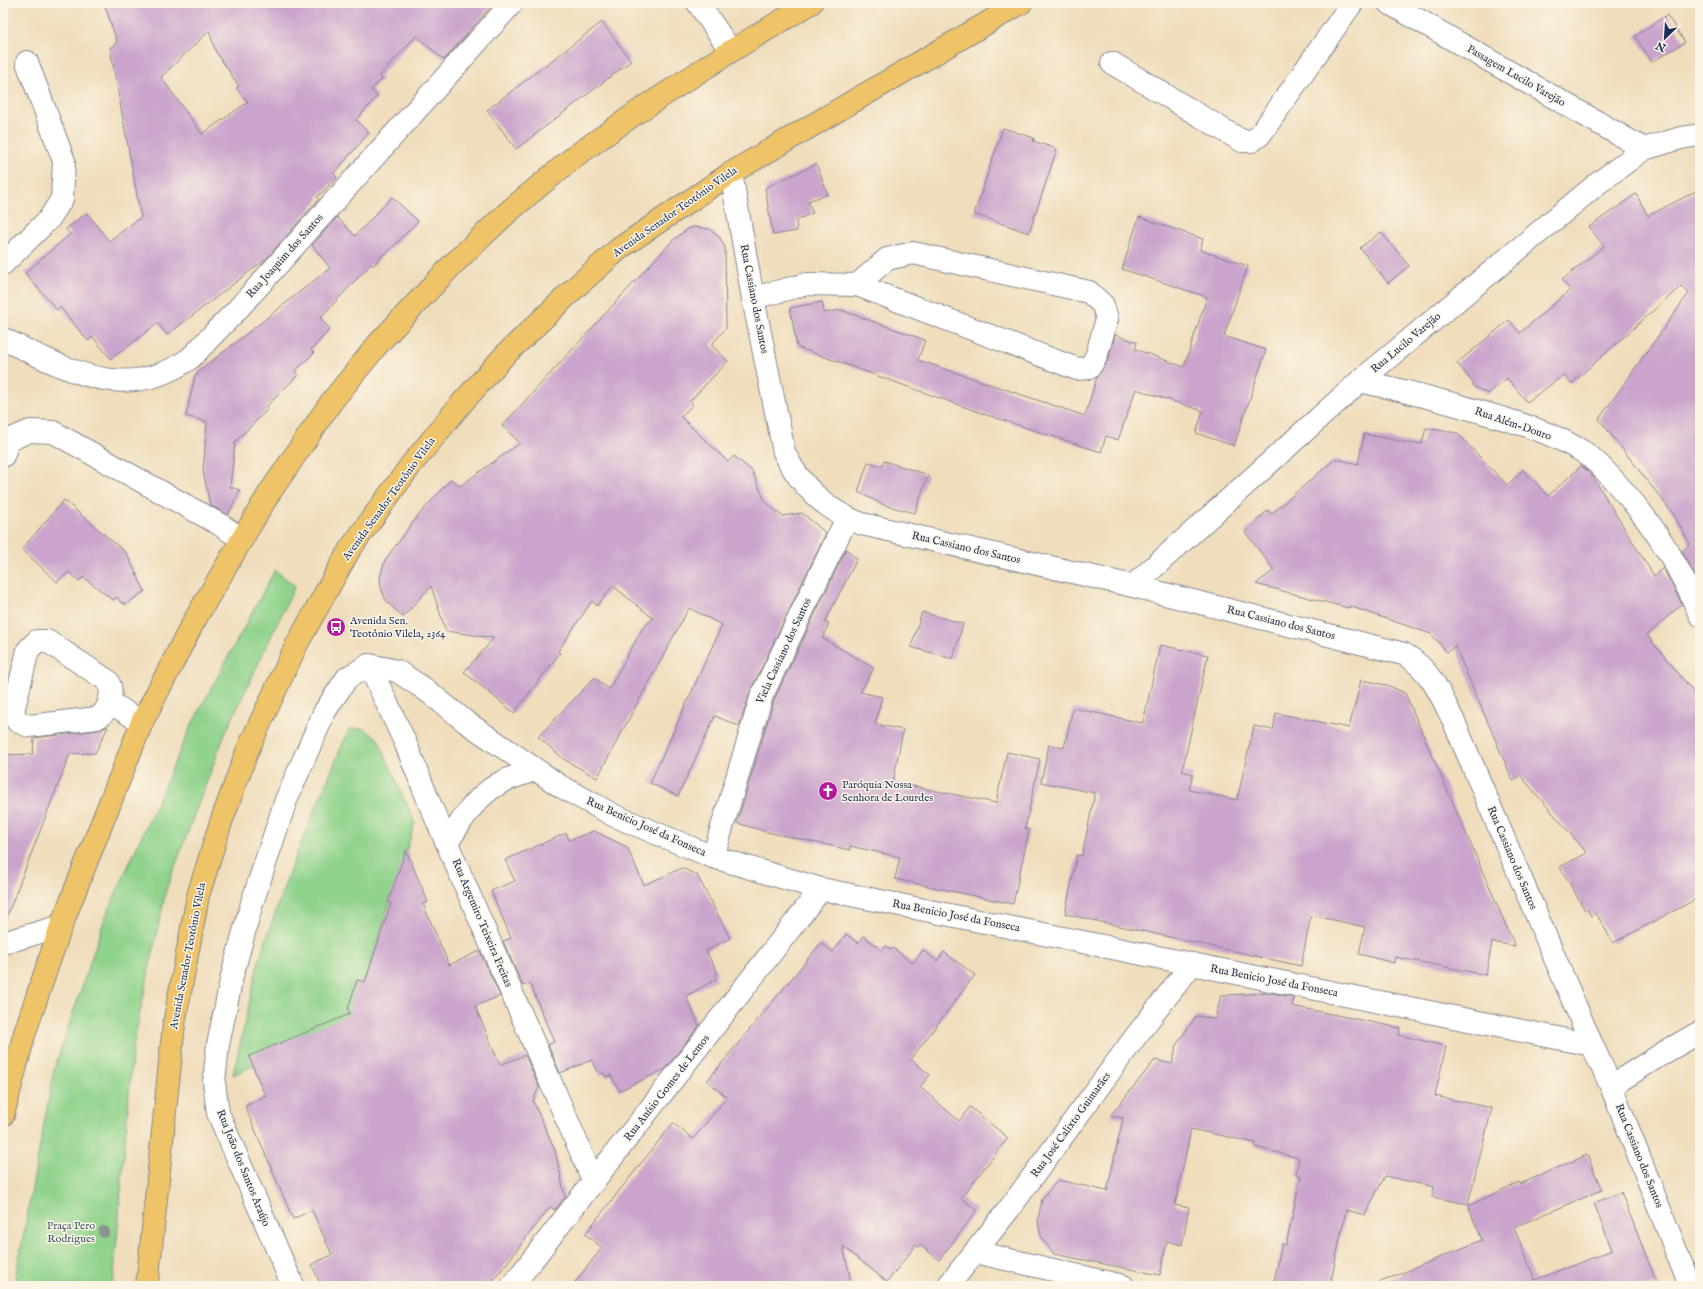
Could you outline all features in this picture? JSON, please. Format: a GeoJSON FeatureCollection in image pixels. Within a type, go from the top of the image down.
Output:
{"type":"FeatureCollection","features":[{"type":"Feature","properties":{"kind":"main road"},"geometry":{"type":"LineString","coordinates":[[3,1115],[25,1032],[61,926],[142,722],[193,623],[242,539],[270,492],[332,401],[378,344],[453,264],[508,212],[574,157],[636,113],[730,51],[811,3]]}},
{"type":"Feature","properties":{"kind":"main road","name":"Avenida Senador Teotônio Vilela"},"geometry":{"type":"LineString","coordinates":[[147,1286],[174,1024],[198,896],[220,825],[248,749],[297,644],[350,550],[411,465],[461,404],[504,356],[577,286],[620,248],[731,173],[1021,3]]}},
{"type":"Feature","properties":{"kind":"street","name":"Rua Joaquim dos Santos"},"geometry":{"type":"LineString","coordinates":[[3,339],[79,373],[111,381],[137,381],[159,375],[190,359],[236,311],[512,3]]}},
{"type":"Feature","properties":{"kind":"street"},"geometry":{"type":"LineString","coordinates":[[698,3],[730,51]]}},
{"type":"Feature","properties":{"kind":"street"},"geometry":{"type":"LineString","coordinates":[[1112,63],[1242,141],[1252,141],[1260,135],[1352,3]]}},
{"type":"Feature","properties":{"kind":"street","name":"Passagem Lucilo Varejão"},"geometry":{"type":"LineString","coordinates":[[1389,3],[1644,149]]}},
{"type":"Feature","properties":{"kind":"street"},"geometry":{"type":"LineString","coordinates":[[3,264],[49,219],[62,199],[64,161],[27,62]]}},
{"type":"Feature","properties":{"kind":"street","name":"Rua Lucilo Varejão"},"geometry":{"type":"LineString","coordinates":[[1133,586],[1197,530],[1360,381],[1597,184],[1644,149],[1681,138],[1700,135]]}},
{"type":"Feature","properties":{"kind":"street","name":"Rua Cassiano dos Santos"},"geometry":{"type":"LineString","coordinates":[[731,173],[753,298],[784,452],[799,477],[832,508],[847,518],[862,524],[1133,586],[1404,654],[1415,661],[1426,672],[1437,686],[1454,722],[1592,1045],[1611,1086],[1690,1286]]}},
{"type":"Feature","properties":{"kind":"street"},"geometry":{"type":"LineString","coordinates":[[753,298],[807,284],[857,285],[1077,369],[1089,368],[1096,357],[1107,318],[1103,306],[1089,292],[913,253],[886,258],[857,285]]}},
{"type":"Feature","properties":{"kind":"street","name":"Rua Além-Douro"},"geometry":{"type":"LineString","coordinates":[[1360,381],[1414,393],[1528,426],[1562,441],[1586,454],[1604,470],[1637,505],[1671,554],[1700,615]]}},
{"type":"Feature","properties":{"kind":"street"},"geometry":{"type":"LineString","coordinates":[[3,456],[9,440],[30,430],[53,432],[219,524],[242,539]]}},
{"type":"Feature","properties":{"kind":"street","name":"Viela Cassiano dos Santos"},"geometry":{"type":"LineString","coordinates":[[713,856],[762,695],[847,518]]}},
{"type":"Feature","properties":{"kind":"street"},"geometry":{"type":"LineString","coordinates":[[37,641],[47,641],[108,681],[112,688],[109,702],[102,716],[97,718],[29,726],[17,720],[13,712],[28,650],[37,641]]}},
{"type":"Feature","properties":{"kind":"street","name":"Rua Benicio José da Fonseca"},"geometry":{"type":"LineString","coordinates":[[369,665],[397,671],[426,690],[466,722],[560,786],[615,816],[713,856],[821,889],[1592,1045]]}},
{"type":"Feature","properties":{"kind":"street","name":"Rua Argemiro Teixeira Freitas"},"geometry":{"type":"LineString","coordinates":[[369,665],[405,742],[447,843],[594,1182]]}},
{"type":"Feature","properties":{"kind":"street","name":"Rua João dos Santos Araújo"},"geometry":{"type":"LineString","coordinates":[[292,1286],[218,1113],[214,1082],[218,1045],[232,976],[252,902],[286,800],[325,711],[347,678],[369,665]]}},
{"type":"Feature","properties":{"kind":"street"},"geometry":{"type":"LineString","coordinates":[[109,702],[142,722]]}},
{"type":"Feature","properties":{"kind":"street"},"geometry":{"type":"LineString","coordinates":[[447,843],[465,814],[478,799],[501,783],[535,770]]}},
{"type":"Feature","properties":{"kind":"street","name":"Rua Anísio Gomes de Lemos"},"geometry":{"type":"LineString","coordinates":[[512,1286],[821,889]]}},
{"type":"Feature","properties":{"kind":"street"},"geometry":{"type":"LineString","coordinates":[[3,943],[61,926]]}},
{"type":"Feature","properties":{"kind":"street","name":"Rua José Calixto Guimarães"},"geometry":{"type":"LineString","coordinates":[[952,1284],[1192,964]]}},
{"type":"Feature","properties":{"kind":"street"},"geometry":{"type":"LineString","coordinates":[[1611,1086],[1700,1032]]}},
{"type":"Feature","properties":{"kind":"street"},"geometry":{"type":"LineString","coordinates":[[975,1252],[1123,1286]]}},
{"type":"Feature","properties":{"kind":"green space","name":"Praça Pero Rodrigues"},"geometry":{"type":"Polygon","coordinates":[[[275,570],[295,586],[224,736],[166,890],[133,1046],[113,1286],[14,1286],[54,1070],[105,918],[192,724],[275,570]]]}},
{"type":"Feature","properties":{"kind":"green space"},"geometry":{"type":"Polygon","coordinates":[[[349,729],[365,729],[378,739],[415,823],[352,1022],[233,1075],[259,960],[291,867],[349,729]]]}},
{"type":"Feature","properties":{"kind":"building"},"geometry":{"type":"Polygon","coordinates":[[[104,3],[494,3],[444,60],[416,36],[380,76],[382,79],[371,90],[378,96],[356,120],[369,133],[334,173],[337,178],[317,197],[319,199],[266,259],[167,335],[158,323],[111,359],[93,337],[88,341],[60,307],[57,310],[25,273],[70,234],[66,229],[87,213],[109,241],[141,217],[110,48],[117,42],[104,3]],[[209,31],[161,77],[202,134],[248,102],[236,88],[239,86],[216,52],[209,31]]]}},
{"type":"Feature","properties":{"kind":"building"},"geometry":{"type":"Polygon","coordinates":[[[1667,15],[1685,42],[1652,62],[1635,36],[1667,15]]]}},
{"type":"Feature","properties":{"kind":"building"},"geometry":{"type":"Polygon","coordinates":[[[602,22],[631,61],[516,149],[487,110],[602,22]]]}},
{"type":"Feature","properties":{"kind":"building"},"geometry":{"type":"Polygon","coordinates":[[[1003,128],[1034,138],[1033,141],[1057,149],[1029,233],[974,214],[1003,128]]]}},
{"type":"Feature","properties":{"kind":"building"},"geometry":{"type":"Polygon","coordinates":[[[816,164],[828,194],[808,201],[813,213],[796,220],[797,231],[773,235],[765,188],[816,164]]]}},
{"type":"Feature","properties":{"kind":"building"},"geometry":{"type":"Polygon","coordinates":[[[1700,189],[1700,585],[1682,551],[1690,544],[1674,515],[1599,419],[1689,293],[1681,286],[1571,384],[1564,375],[1527,402],[1507,378],[1488,394],[1473,386],[1473,383],[1457,363],[1509,320],[1520,333],[1570,290],[1562,280],[1604,246],[1589,227],[1636,194],[1648,216],[1700,189]]]}},
{"type":"Feature","properties":{"kind":"building"},"geometry":{"type":"Polygon","coordinates":[[[392,197],[418,221],[373,266],[371,264],[320,318],[330,329],[311,350],[314,353],[295,371],[298,375],[266,407],[268,409],[235,442],[230,487],[240,490],[228,515],[210,505],[203,471],[207,422],[186,416],[195,376],[330,268],[312,245],[337,217],[355,236],[392,197]]]}},
{"type":"Feature","properties":{"kind":"building"},"geometry":{"type":"Polygon","coordinates":[[[1139,217],[1203,239],[1200,250],[1248,266],[1224,336],[1266,350],[1234,446],[1196,433],[1203,411],[1136,389],[1118,440],[1106,436],[1101,452],[987,415],[797,347],[790,308],[822,302],[824,313],[841,310],[925,340],[918,360],[1085,416],[1097,377],[1108,360],[1115,335],[1137,342],[1135,349],[1184,367],[1207,297],[1122,269],[1139,217]]]}},
{"type":"Feature","properties":{"kind":"building"},"geometry":{"type":"Polygon","coordinates":[[[694,227],[709,229],[720,238],[725,247],[726,328],[711,345],[728,361],[690,401],[693,404],[681,417],[728,462],[734,456],[752,471],[765,501],[782,516],[802,513],[826,533],[751,690],[739,726],[715,716],[678,796],[650,783],[722,625],[689,608],[597,778],[565,760],[538,737],[594,678],[609,689],[642,629],[653,618],[613,586],[597,606],[592,601],[558,651],[560,653],[514,713],[464,672],[494,638],[446,631],[431,586],[403,617],[386,601],[381,588],[380,577],[385,560],[417,517],[451,479],[460,486],[520,443],[502,426],[673,240],[688,229],[694,227]]]}},
{"type":"Feature","properties":{"kind":"building"},"geometry":{"type":"Polygon","coordinates":[[[1381,232],[1409,266],[1388,283],[1360,248],[1381,232]]]}},
{"type":"Feature","properties":{"kind":"building"},"geometry":{"type":"Polygon","coordinates":[[[1426,428],[1457,433],[1507,485],[1523,470],[1548,496],[1581,466],[1591,474],[1654,576],[1663,568],[1682,604],[1647,635],[1700,700],[1700,897],[1613,943],[1596,913],[1591,916],[1587,909],[1585,910],[1560,867],[1587,853],[1520,775],[1513,781],[1455,646],[1447,652],[1431,634],[1349,606],[1348,608],[1256,584],[1274,570],[1245,532],[1268,510],[1271,514],[1335,459],[1358,464],[1364,434],[1422,444],[1426,428]]]}},
{"type":"Feature","properties":{"kind":"building"},"geometry":{"type":"Polygon","coordinates":[[[884,461],[928,475],[915,513],[884,505],[858,492],[868,462],[882,466],[884,461]]]}},
{"type":"Feature","properties":{"kind":"building"},"geometry":{"type":"Polygon","coordinates":[[[64,500],[126,553],[145,591],[125,605],[123,602],[121,603],[117,597],[113,600],[83,577],[79,581],[69,572],[57,582],[22,549],[64,500]]]}},
{"type":"Feature","properties":{"kind":"building"},"geometry":{"type":"Polygon","coordinates":[[[846,549],[857,559],[825,622],[829,624],[822,638],[874,668],[860,692],[882,697],[875,724],[903,730],[893,782],[996,803],[1007,752],[1040,759],[1025,829],[1029,830],[1013,904],[895,879],[900,857],[850,846],[850,850],[767,832],[737,823],[774,700],[846,549]]]}},
{"type":"Feature","properties":{"kind":"building"},"geometry":{"type":"Polygon","coordinates":[[[922,612],[963,624],[953,659],[911,647],[922,612]]]}},
{"type":"Feature","properties":{"kind":"building"},"geometry":{"type":"Polygon","coordinates":[[[1160,645],[1208,655],[1182,771],[1193,774],[1189,790],[1237,800],[1254,726],[1273,730],[1276,713],[1349,728],[1361,680],[1387,685],[1405,693],[1515,946],[1492,942],[1486,975],[1395,957],[1394,963],[1359,954],[1365,927],[1311,915],[1301,966],[1065,914],[1077,855],[1082,856],[1095,793],[1041,782],[1049,745],[1064,748],[1073,708],[1143,723],[1160,645]]]}},
{"type":"Feature","properties":{"kind":"building"},"geometry":{"type":"Polygon","coordinates":[[[108,727],[95,753],[70,754],[5,921],[3,920],[3,755],[33,754],[34,738],[98,730],[108,727]]]}},
{"type":"Feature","properties":{"kind":"building"},"geometry":{"type":"Polygon","coordinates":[[[594,831],[627,847],[644,885],[682,868],[697,875],[730,938],[706,951],[718,973],[715,975],[717,979],[686,996],[699,1026],[665,1069],[619,1091],[611,1075],[606,1077],[604,1073],[600,1075],[592,1060],[560,1073],[548,1045],[554,1042],[530,983],[523,986],[503,941],[511,938],[491,891],[515,881],[505,860],[566,833],[569,840],[594,831]]]}},
{"type":"Feature","properties":{"kind":"building"},"geometry":{"type":"Polygon","coordinates":[[[406,850],[428,902],[423,904],[449,965],[480,951],[500,996],[475,1006],[500,1065],[525,1055],[539,1087],[533,1101],[555,1150],[565,1197],[555,1210],[550,1207],[489,1286],[321,1286],[312,1264],[332,1255],[312,1210],[293,1219],[245,1106],[265,1096],[249,1056],[350,1014],[348,1009],[357,980],[365,982],[391,903],[388,902],[406,850]]]}},
{"type":"Feature","properties":{"kind":"building"},"geometry":{"type":"Polygon","coordinates":[[[846,934],[858,943],[864,936],[882,951],[886,946],[891,950],[893,948],[913,963],[923,950],[937,961],[944,952],[975,975],[911,1059],[930,1075],[920,1087],[959,1121],[970,1107],[1008,1138],[961,1198],[977,1210],[939,1260],[920,1245],[918,1247],[916,1245],[887,1282],[843,1246],[852,1286],[572,1286],[602,1248],[585,1234],[673,1123],[693,1139],[727,1097],[707,1081],[821,943],[833,952],[846,934]]]}},
{"type":"Feature","properties":{"kind":"building"},"geometry":{"type":"Polygon","coordinates":[[[1272,993],[1294,997],[1292,1006],[1400,1028],[1399,1035],[1446,1046],[1435,1096],[1492,1108],[1468,1204],[1432,1197],[1434,1187],[1385,1176],[1365,1215],[1346,1210],[1330,1286],[1273,1286],[1282,1244],[1286,1245],[1301,1176],[1296,1175],[1299,1158],[1255,1147],[1256,1143],[1191,1129],[1175,1205],[1189,1208],[1182,1245],[1167,1241],[1160,1275],[1054,1254],[1042,1239],[1039,1228],[1038,1220],[1042,1199],[1058,1180],[1107,1191],[1123,1118],[1110,1116],[1155,1060],[1172,1064],[1177,1044],[1196,1016],[1215,1019],[1221,995],[1272,993]]]}},
{"type":"Feature","properties":{"kind":"building"},"geometry":{"type":"Polygon","coordinates":[[[1587,1155],[1602,1190],[1514,1227],[1535,1280],[1612,1250],[1594,1203],[1621,1192],[1658,1286],[1371,1286],[1482,1240],[1468,1206],[1519,1182],[1520,1184],[1587,1155]]]}},
{"type":"Feature","properties":{"kind":"place","name":"Avenida Sen. Teotônio Vilela, 2364"},"geometry":{"type":"Point","coordinates":[336,627]}},
{"type":"Feature","properties":{"kind":"place","name":"Paróquia Nossa Senhora de Lourdes"},"geometry":{"type":"Point","coordinates":[828,791]}}]}
